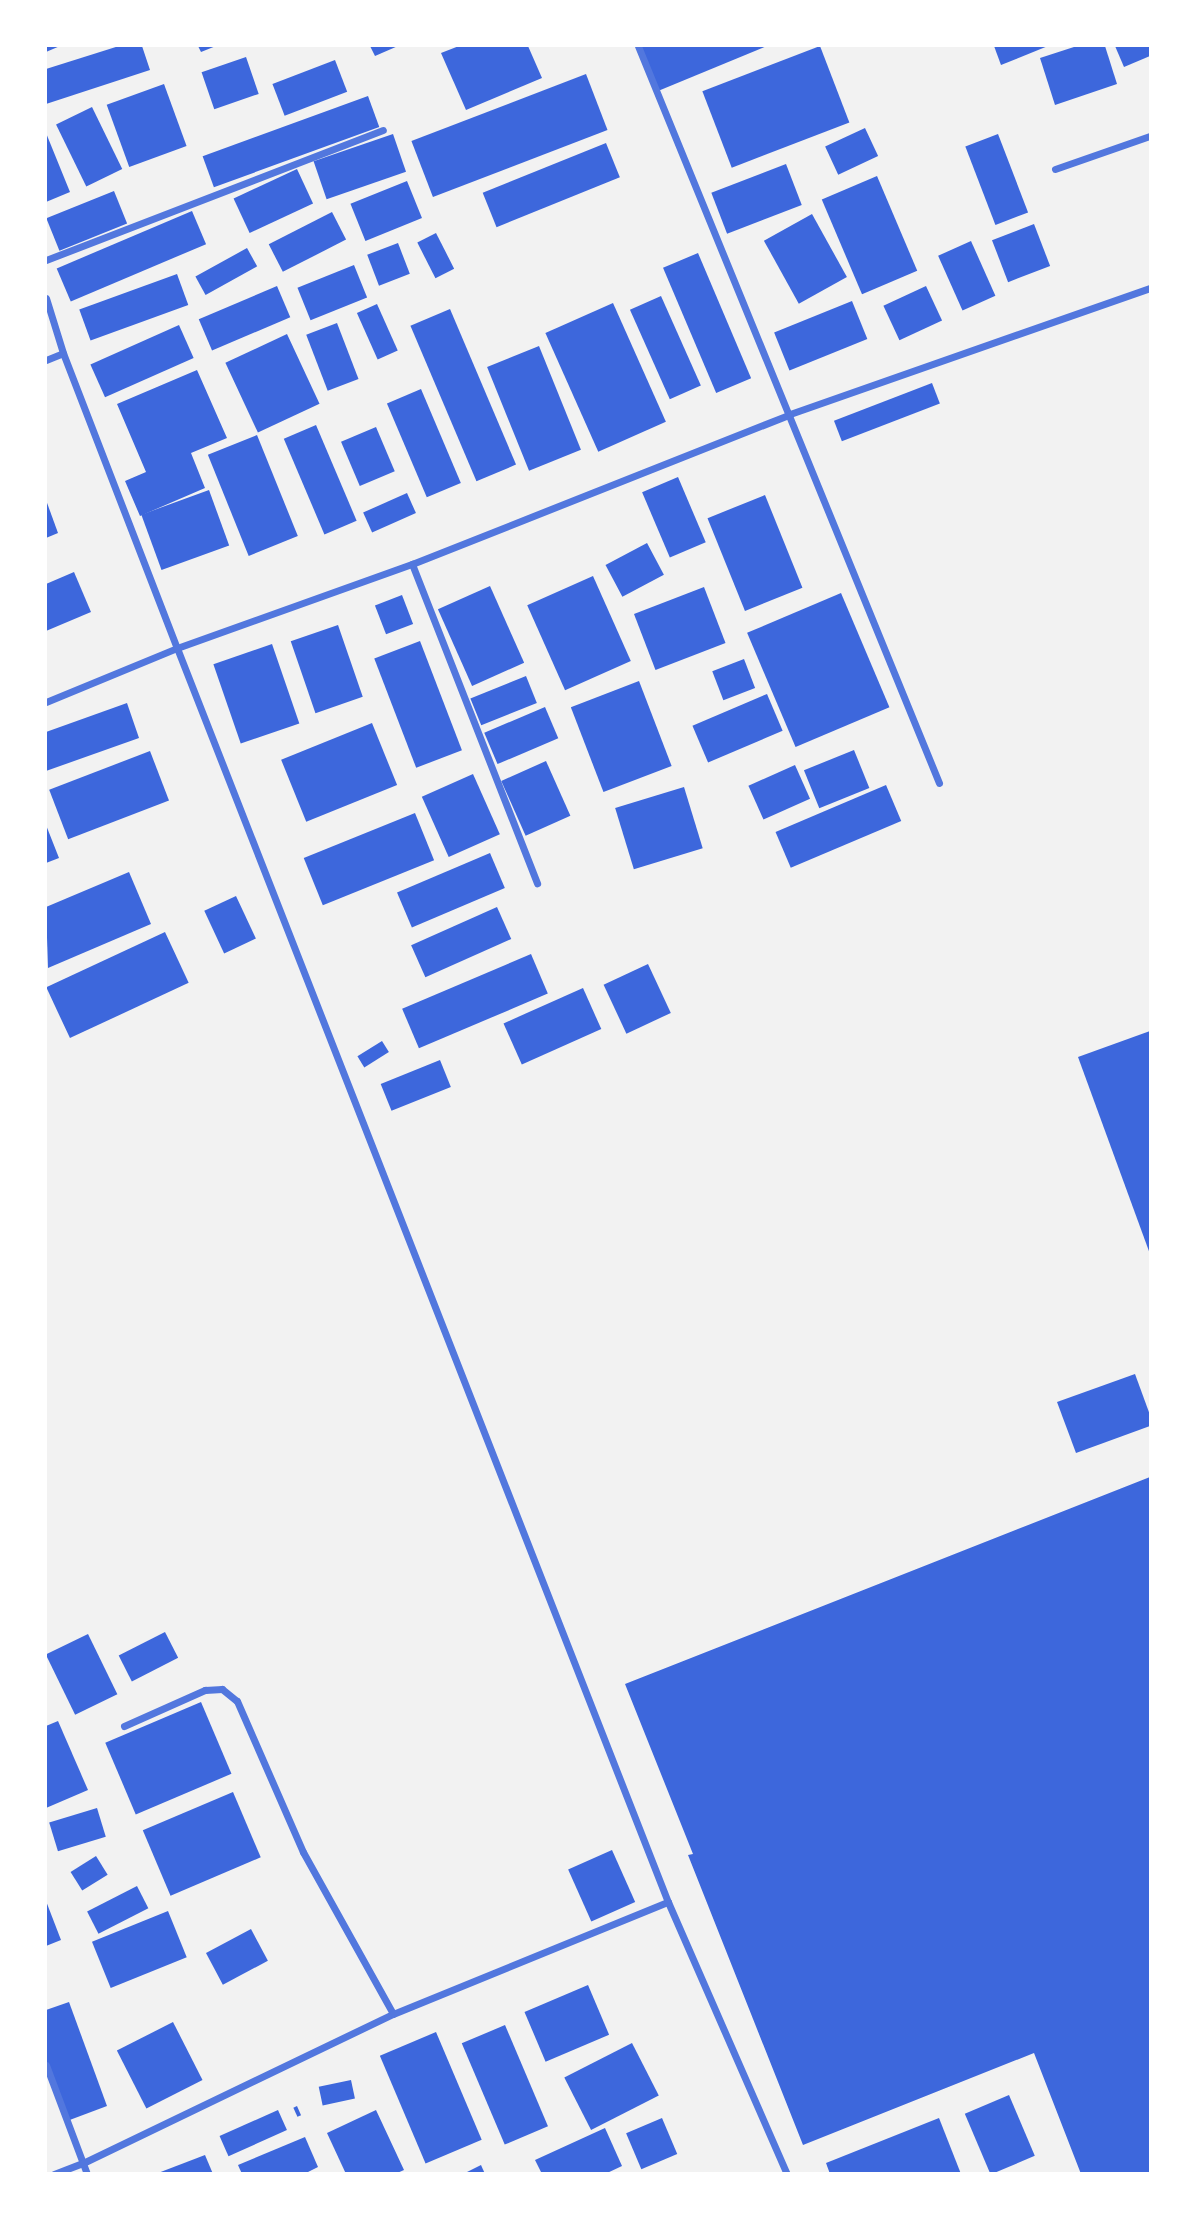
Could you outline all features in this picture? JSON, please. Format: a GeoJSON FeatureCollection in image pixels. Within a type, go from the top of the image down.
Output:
{"type":"FeatureCollection","features":[{"type":"Feature","properties":{"kind":"street"},"geometry":{"type":"LineString","coordinates":[[638,46],[939,783]]}},
{"type":"Feature","properties":{"kind":"street"},"geometry":{"type":"LineString","coordinates":[[46,260],[383,130]]}},
{"type":"Feature","properties":{"kind":"street"},"geometry":{"type":"LineString","coordinates":[[1055,169],[1150,136]]}},
{"type":"Feature","properties":{"kind":"street"},"geometry":{"type":"LineString","coordinates":[[46,702],[177,648],[412,564],[790,414],[1150,288]]}},
{"type":"Feature","properties":{"kind":"street"},"geometry":{"type":"LineString","coordinates":[[46,298],[64,353],[177,648],[668,1902],[787,2174]]}},
{"type":"Feature","properties":{"kind":"street"},"geometry":{"type":"LineString","coordinates":[[46,360],[64,353]]}},
{"type":"Feature","properties":{"kind":"street"},"geometry":{"type":"LineString","coordinates":[[412,564],[537,883]]}},
{"type":"Feature","properties":{"kind":"street"},"geometry":{"type":"LineString","coordinates":[[124,1726],[205,1690],[222,1689],[237,1702],[303,1852],[393,2014]]}},
{"type":"Feature","properties":{"kind":"street"},"geometry":{"type":"LineString","coordinates":[[54,2174],[83,2163],[393,2014],[668,1902]]}},
{"type":"Feature","properties":{"kind":"street"},"geometry":{"type":"LineString","coordinates":[[46,2065],[87,2174]]}},
{"type":"Feature","properties":{"kind":"building"},"geometry":{"type":"Polygon","coordinates":[[[46,46],[60,46],[46,52],[46,46]]]}},
{"type":"Feature","properties":{"kind":"building"},"geometry":{"type":"Polygon","coordinates":[[[119,46],[142,46],[150,70],[46,104],[46,69],[119,46]]]}},
{"type":"Feature","properties":{"kind":"building"},"geometry":{"type":"Polygon","coordinates":[[[198,46],[216,46],[201,52],[198,46]]]}},
{"type":"Feature","properties":{"kind":"building"},"geometry":{"type":"Polygon","coordinates":[[[370,46],[398,46],[375,56],[370,46]]]}},
{"type":"Feature","properties":{"kind":"building"},"geometry":{"type":"Polygon","coordinates":[[[459,46],[528,46],[542,78],[466,110],[441,53],[459,46]]]}},
{"type":"Feature","properties":{"kind":"building"},"geometry":{"type":"Polygon","coordinates":[[[638,46],[767,46],[658,91],[638,46]]]}},
{"type":"Feature","properties":{"kind":"building"},"geometry":{"type":"Polygon","coordinates":[[[820,46],[849,123],[732,168],[702,91],[820,46]]]}},
{"type":"Feature","properties":{"kind":"building"},"geometry":{"type":"Polygon","coordinates":[[[994,46],[1048,46],[1001,65],[994,46]]]}},
{"type":"Feature","properties":{"kind":"building"},"geometry":{"type":"Polygon","coordinates":[[[1077,46],[1105,46],[1117,84],[1055,105],[1040,58],[1077,46]]]}},
{"type":"Feature","properties":{"kind":"building"},"geometry":{"type":"Polygon","coordinates":[[[1115,46],[1150,46],[1150,56],[1124,67],[1115,46]]]}},
{"type":"Feature","properties":{"kind":"building"},"geometry":{"type":"Polygon","coordinates":[[[246,57],[259,94],[214,109],[202,72],[246,57]]]}},
{"type":"Feature","properties":{"kind":"building"},"geometry":{"type":"Polygon","coordinates":[[[335,60],[347,92],[285,116],[272,84],[335,60]]]}},
{"type":"Feature","properties":{"kind":"building"},"geometry":{"type":"Polygon","coordinates":[[[586,74],[608,130],[433,197],[411,141],[586,74]]]}},
{"type":"Feature","properties":{"kind":"building"},"geometry":{"type":"Polygon","coordinates":[[[164,84],[187,146],[129,167],[107,105],[164,84]]]}},
{"type":"Feature","properties":{"kind":"building"},"geometry":{"type":"Polygon","coordinates":[[[368,96],[379,127],[214,187],[203,156],[368,96]]]}},
{"type":"Feature","properties":{"kind":"building"},"geometry":{"type":"Polygon","coordinates":[[[92,107],[122,169],[86,187],[56,125],[92,107]]]}},
{"type":"Feature","properties":{"kind":"building"},"geometry":{"type":"Polygon","coordinates":[[[865,128],[878,156],[838,175],[825,147],[865,128]]]}},
{"type":"Feature","properties":{"kind":"building"},"geometry":{"type":"Polygon","coordinates":[[[46,133],[70,192],[46,202],[46,133]]]}},
{"type":"Feature","properties":{"kind":"building"},"geometry":{"type":"Polygon","coordinates":[[[393,134],[406,172],[327,199],[314,161],[393,134]]]}},
{"type":"Feature","properties":{"kind":"building"},"geometry":{"type":"Polygon","coordinates":[[[998,134],[1028,212],[995,225],[965,147],[998,134]]]}},
{"type":"Feature","properties":{"kind":"building"},"geometry":{"type":"Polygon","coordinates":[[[606,143],[620,177],[497,227],[483,193],[606,143]]]}},
{"type":"Feature","properties":{"kind":"building"},"geometry":{"type":"Polygon","coordinates":[[[786,164],[802,205],[727,234],[711,193],[786,164]]]}},
{"type":"Feature","properties":{"kind":"building"},"geometry":{"type":"Polygon","coordinates":[[[297,169],[313,203],[250,233],[234,199],[297,169]]]}},
{"type":"Feature","properties":{"kind":"building"},"geometry":{"type":"Polygon","coordinates":[[[877,176],[917,271],[862,294],[822,199],[877,176]]]}},
{"type":"Feature","properties":{"kind":"building"},"geometry":{"type":"Polygon","coordinates":[[[407,181],[422,218],[365,241],[350,204],[407,181]]]}},
{"type":"Feature","properties":{"kind":"building"},"geometry":{"type":"Polygon","coordinates":[[[114,191],[127,223],[59,251],[46,218],[114,191]]]}},
{"type":"Feature","properties":{"kind":"building"},"geometry":{"type":"Polygon","coordinates":[[[192,211],[206,244],[71,302],[57,268],[192,211]]]}},
{"type":"Feature","properties":{"kind":"building"},"geometry":{"type":"Polygon","coordinates":[[[332,212],[346,240],[283,272],[269,244],[332,212]]]}},
{"type":"Feature","properties":{"kind":"building"},"geometry":{"type":"Polygon","coordinates":[[[812,214],[847,277],[799,304],[764,241],[812,214]]]}},
{"type":"Feature","properties":{"kind":"building"},"geometry":{"type":"Polygon","coordinates":[[[1034,224],[1050,266],[1008,282],[992,240],[1034,224]]]}},
{"type":"Feature","properties":{"kind":"building"},"geometry":{"type":"Polygon","coordinates":[[[436,233],[454,269],[435,278],[417,243],[436,233]]]}},
{"type":"Feature","properties":{"kind":"building"},"geometry":{"type":"Polygon","coordinates":[[[971,241],[995,296],[963,310],[938,256],[971,241]]]}},
{"type":"Feature","properties":{"kind":"building"},"geometry":{"type":"Polygon","coordinates":[[[398,243],[410,274],[379,286],[367,255],[398,243]]]}},
{"type":"Feature","properties":{"kind":"building"},"geometry":{"type":"Polygon","coordinates":[[[247,248],[257,266],[206,295],[195,277],[247,248]]]}},
{"type":"Feature","properties":{"kind":"building"},"geometry":{"type":"Polygon","coordinates":[[[698,253],[751,378],[716,393],[663,268],[698,253]]]}},
{"type":"Feature","properties":{"kind":"building"},"geometry":{"type":"Polygon","coordinates":[[[354,265],[367,297],[311,320],[297,288],[354,265]]]}},
{"type":"Feature","properties":{"kind":"building"},"geometry":{"type":"Polygon","coordinates":[[[177,274],[188,305],[91,341],[79,310],[177,274]]]}},
{"type":"Feature","properties":{"kind":"building"},"geometry":{"type":"Polygon","coordinates":[[[277,286],[290,317],[212,351],[199,319],[277,286]]]}},
{"type":"Feature","properties":{"kind":"building"},"geometry":{"type":"Polygon","coordinates":[[[926,286],[942,320],[899,340],[883,306],[926,286]]]}},
{"type":"Feature","properties":{"kind":"building"},"geometry":{"type":"Polygon","coordinates":[[[661,296],[701,386],[670,399],[630,310],[661,296]]]}},
{"type":"Feature","properties":{"kind":"building"},"geometry":{"type":"Polygon","coordinates":[[[852,301],[867,339],[789,370],[774,332],[852,301]]]}},
{"type":"Feature","properties":{"kind":"building"},"geometry":{"type":"Polygon","coordinates":[[[613,303],[666,422],[598,452],[545,333],[613,303]]]}},
{"type":"Feature","properties":{"kind":"building"},"geometry":{"type":"Polygon","coordinates":[[[377,304],[398,351],[378,360],[357,313],[377,304]]]}},
{"type":"Feature","properties":{"kind":"building"},"geometry":{"type":"Polygon","coordinates":[[[450,309],[516,465],[476,481],[410,326],[450,309]]]}},
{"type":"Feature","properties":{"kind":"building"},"geometry":{"type":"Polygon","coordinates":[[[337,323],[359,379],[328,391],[306,335],[337,323]]]}},
{"type":"Feature","properties":{"kind":"building"},"geometry":{"type":"Polygon","coordinates":[[[179,325],[194,358],[105,397],[90,364],[179,325]]]}},
{"type":"Feature","properties":{"kind":"building"},"geometry":{"type":"Polygon","coordinates":[[[287,334],[320,404],[258,433],[225,363],[287,334]]]}},
{"type":"Feature","properties":{"kind":"building"},"geometry":{"type":"Polygon","coordinates":[[[539,346],[581,450],[529,471],[487,367],[539,346]]]}},
{"type":"Feature","properties":{"kind":"building"},"geometry":{"type":"Polygon","coordinates":[[[197,370],[227,438],[191,453],[205,488],[140,516],[125,481],[146,472],[117,404],[197,370]]]}},
{"type":"Feature","properties":{"kind":"building"},"geometry":{"type":"Polygon","coordinates":[[[932,383],[940,404],[842,441],[834,421],[932,383]]]}},
{"type":"Feature","properties":{"kind":"building"},"geometry":{"type":"Polygon","coordinates":[[[421,389],[461,483],[427,497],[387,403],[421,389]]]}},
{"type":"Feature","properties":{"kind":"building"},"geometry":{"type":"Polygon","coordinates":[[[316,425],[357,521],[324,534],[284,439],[316,425]]]}},
{"type":"Feature","properties":{"kind":"building"},"geometry":{"type":"Polygon","coordinates":[[[376,427],[395,471],[360,486],[341,442],[376,427]]]}},
{"type":"Feature","properties":{"kind":"building"},"geometry":{"type":"Polygon","coordinates":[[[257,435],[298,536],[249,556],[208,455],[257,435]]]}},
{"type":"Feature","properties":{"kind":"building"},"geometry":{"type":"Polygon","coordinates":[[[678,477],[706,542],[670,558],[642,492],[678,477]]]}},
{"type":"Feature","properties":{"kind":"building"},"geometry":{"type":"Polygon","coordinates":[[[209,490],[229,545],[162,570],[141,515],[209,490]]]}},
{"type":"Feature","properties":{"kind":"building"},"geometry":{"type":"Polygon","coordinates":[[[407,493],[416,513],[372,533],[363,513],[407,493]]]}},
{"type":"Feature","properties":{"kind":"building"},"geometry":{"type":"Polygon","coordinates":[[[765,495],[802,588],[745,611],[708,518],[765,495]]]}},
{"type":"Feature","properties":{"kind":"building"},"geometry":{"type":"Polygon","coordinates":[[[46,500],[58,533],[46,538],[46,500]]]}},
{"type":"Feature","properties":{"kind":"building"},"geometry":{"type":"Polygon","coordinates":[[[647,543],[664,575],[622,597],[606,565],[647,543]]]}},
{"type":"Feature","properties":{"kind":"building"},"geometry":{"type":"Polygon","coordinates":[[[74,572],[91,612],[46,631],[46,584],[74,572]]]}},
{"type":"Feature","properties":{"kind":"building"},"geometry":{"type":"Polygon","coordinates":[[[593,576],[631,661],[565,690],[527,605],[593,576]]]}},
{"type":"Feature","properties":{"kind":"building"},"geometry":{"type":"Polygon","coordinates":[[[490,586],[524,663],[472,686],[438,609],[490,586]]]}},
{"type":"Feature","properties":{"kind":"building"},"geometry":{"type":"Polygon","coordinates":[[[704,587],[726,643],[655,670],[634,614],[704,587]]]}},
{"type":"Feature","properties":{"kind":"building"},"geometry":{"type":"Polygon","coordinates":[[[841,593],[889,707],[796,747],[747,633],[841,593]]]}},
{"type":"Feature","properties":{"kind":"building"},"geometry":{"type":"Polygon","coordinates":[[[402,595],[413,624],[386,634],[375,605],[402,595]]]}},
{"type":"Feature","properties":{"kind":"building"},"geometry":{"type":"Polygon","coordinates":[[[338,625],[363,697],[315,713],[291,641],[338,625]]]}},
{"type":"Feature","properties":{"kind":"building"},"geometry":{"type":"Polygon","coordinates":[[[420,641],[462,750],[416,768],[374,659],[420,641]]]}},
{"type":"Feature","properties":{"kind":"building"},"geometry":{"type":"Polygon","coordinates":[[[272,644],[299,723],[241,744],[213,664],[272,644]]]}},
{"type":"Feature","properties":{"kind":"building"},"geometry":{"type":"Polygon","coordinates":[[[744,659],[755,688],[723,700],[712,671],[744,659]]]}},
{"type":"Feature","properties":{"kind":"building"},"geometry":{"type":"Polygon","coordinates":[[[526,676],[537,703],[481,725],[470,698],[526,676]]]}},
{"type":"Feature","properties":{"kind":"building"},"geometry":{"type":"Polygon","coordinates":[[[639,681],[672,766],[603,792],[571,707],[639,681]]]}},
{"type":"Feature","properties":{"kind":"building"},"geometry":{"type":"Polygon","coordinates":[[[767,694],[783,731],[708,762],[692,726],[767,694]]]}},
{"type":"Feature","properties":{"kind":"building"},"geometry":{"type":"Polygon","coordinates":[[[127,703],[139,738],[46,771],[46,732],[127,703]]]}},
{"type":"Feature","properties":{"kind":"building"},"geometry":{"type":"Polygon","coordinates":[[[545,707],[558,738],[498,764],[484,733],[545,707]]]}},
{"type":"Feature","properties":{"kind":"building"},"geometry":{"type":"Polygon","coordinates":[[[372,723],[397,785],[306,822],[281,760],[372,723]]]}},
{"type":"Feature","properties":{"kind":"building"},"geometry":{"type":"Polygon","coordinates":[[[854,750],[869,788],[819,808],[804,770],[854,750]]]}},
{"type":"Feature","properties":{"kind":"building"},"geometry":{"type":"Polygon","coordinates":[[[150,751],[169,800],[68,839],[49,790],[150,751]]]}},
{"type":"Feature","properties":{"kind":"building"},"geometry":{"type":"Polygon","coordinates":[[[546,761],[570,816],[526,836],[501,781],[546,761]]]}},
{"type":"Feature","properties":{"kind":"building"},"geometry":{"type":"Polygon","coordinates":[[[795,765],[810,799],[763,820],[748,786],[795,765]]]}},
{"type":"Feature","properties":{"kind":"building"},"geometry":{"type":"Polygon","coordinates":[[[473,774],[500,834],[449,857],[422,797],[473,774]]]}},
{"type":"Feature","properties":{"kind":"building"},"geometry":{"type":"Polygon","coordinates":[[[886,785],[901,821],[791,868],[776,832],[886,785]]]}},
{"type":"Feature","properties":{"kind":"building"},"geometry":{"type":"Polygon","coordinates":[[[684,787],[703,848],[634,869],[615,808],[684,787]]]}},
{"type":"Feature","properties":{"kind":"building"},"geometry":{"type":"Polygon","coordinates":[[[415,813],[434,860],[323,905],[304,858],[415,813]]]}},
{"type":"Feature","properties":{"kind":"building"},"geometry":{"type":"Polygon","coordinates":[[[46,825],[59,858],[46,863],[46,825]]]}},
{"type":"Feature","properties":{"kind":"building"},"geometry":{"type":"Polygon","coordinates":[[[490,853],[505,888],[412,927],[397,892],[490,853]]]}},
{"type":"Feature","properties":{"kind":"building"},"geometry":{"type":"Polygon","coordinates":[[[129,872],[151,924],[48,968],[46,907],[129,872]]]}},
{"type":"Feature","properties":{"kind":"building"},"geometry":{"type":"Polygon","coordinates":[[[236,896],[256,939],[224,953],[204,911],[236,896]]]}},
{"type":"Feature","properties":{"kind":"building"},"geometry":{"type":"Polygon","coordinates":[[[497,907],[511,939],[425,977],[411,945],[497,907]]]}},
{"type":"Feature","properties":{"kind":"building"},"geometry":{"type":"Polygon","coordinates":[[[165,932],[189,983],[70,1038],[46,987],[165,932]]]}},
{"type":"Feature","properties":{"kind":"building"},"geometry":{"type":"Polygon","coordinates":[[[531,954],[548,994],[419,1048],[402,1009],[531,954]]]}},
{"type":"Feature","properties":{"kind":"building"},"geometry":{"type":"Polygon","coordinates":[[[648,964],[671,1013],[626,1034],[604,985],[648,964]]]}},
{"type":"Feature","properties":{"kind":"building"},"geometry":{"type":"Polygon","coordinates":[[[583,988],[601,1029],[522,1064],[504,1023],[583,988]]]}},
{"type":"Feature","properties":{"kind":"building"},"geometry":{"type":"Polygon","coordinates":[[[1150,1031],[1150,1254],[1078,1057],[1150,1031]]]}},
{"type":"Feature","properties":{"kind":"building"},"geometry":{"type":"Polygon","coordinates":[[[382,1041],[389,1052],[364,1067],[357,1056],[382,1041]]]}},
{"type":"Feature","properties":{"kind":"building"},"geometry":{"type":"Polygon","coordinates":[[[440,1060],[451,1087],[392,1111],[381,1084],[440,1060]]]}},
{"type":"Feature","properties":{"kind":"building"},"geometry":{"type":"Polygon","coordinates":[[[1135,1374],[1150,1415],[1150,1426],[1076,1453],[1057,1402],[1135,1374]]]}},
{"type":"Feature","properties":{"kind":"building"},"geometry":{"type":"Polygon","coordinates":[[[1150,1477],[1150,2174],[1081,2174],[1034,2053],[803,2145],[688,1855],[693,1854],[625,1684],[1150,1477]]]}},
{"type":"Feature","properties":{"kind":"building"},"geometry":{"type":"Polygon","coordinates":[[[165,1632],[178,1658],[132,1681],[119,1656],[165,1632]]]}},
{"type":"Feature","properties":{"kind":"building"},"geometry":{"type":"Polygon","coordinates":[[[88,1634],[117,1694],[75,1715],[46,1654],[88,1634]]]}},
{"type":"Feature","properties":{"kind":"building"},"geometry":{"type":"Polygon","coordinates":[[[201,1702],[231,1774],[136,1814],[105,1743],[201,1702]]]}},
{"type":"Feature","properties":{"kind":"building"},"geometry":{"type":"Polygon","coordinates":[[[58,1721],[88,1790],[46,1808],[46,1726],[58,1721]]]}},
{"type":"Feature","properties":{"kind":"building"},"geometry":{"type":"Polygon","coordinates":[[[233,1792],[261,1857],[171,1896],[143,1830],[233,1792]]]}},
{"type":"Feature","properties":{"kind":"building"},"geometry":{"type":"Polygon","coordinates":[[[97,1808],[106,1837],[58,1851],[49,1823],[97,1808]]]}},
{"type":"Feature","properties":{"kind":"building"},"geometry":{"type":"Polygon","coordinates":[[[612,1850],[635,1902],[591,1922],[568,1870],[612,1850]]]}},
{"type":"Feature","properties":{"kind":"building"},"geometry":{"type":"Polygon","coordinates":[[[96,1856],[108,1875],[82,1891],[71,1872],[96,1856]]]}},
{"type":"Feature","properties":{"kind":"building"},"geometry":{"type":"Polygon","coordinates":[[[137,1886],[148,1908],[98,1934],[87,1911],[137,1886]]]}},
{"type":"Feature","properties":{"kind":"building"},"geometry":{"type":"Polygon","coordinates":[[[46,1901],[61,1940],[46,1946],[46,1901]]]}},
{"type":"Feature","properties":{"kind":"building"},"geometry":{"type":"Polygon","coordinates":[[[168,1911],[187,1957],[111,1988],[92,1942],[168,1911]]]}},
{"type":"Feature","properties":{"kind":"building"},"geometry":{"type":"Polygon","coordinates":[[[251,1929],[268,1961],[223,1985],[206,1953],[251,1929]]]}},
{"type":"Feature","properties":{"kind":"building"},"geometry":{"type":"Polygon","coordinates":[[[588,1985],[609,2035],[546,2062],[524,2012],[588,1985]]]}},
{"type":"Feature","properties":{"kind":"building"},"geometry":{"type":"Polygon","coordinates":[[[69,2002],[107,2106],[67,2121],[46,2062],[46,2010],[69,2002]]]}},
{"type":"Feature","properties":{"kind":"building"},"geometry":{"type":"Polygon","coordinates":[[[173,2022],[203,2080],[146,2109],[117,2051],[173,2022]]]}},
{"type":"Feature","properties":{"kind":"building"},"geometry":{"type":"Polygon","coordinates":[[[505,2025],[548,2126],[505,2145],[462,2043],[505,2025]]]}},
{"type":"Feature","properties":{"kind":"building"},"geometry":{"type":"Polygon","coordinates":[[[436,2032],[482,2140],[426,2164],[380,2056],[436,2032]]]}},
{"type":"Feature","properties":{"kind":"building"},"geometry":{"type":"Polygon","coordinates":[[[632,2043],[659,2096],[591,2130],[564,2078],[632,2043]]]}},
{"type":"Feature","properties":{"kind":"building"},"geometry":{"type":"Polygon","coordinates":[[[351,2080],[355,2099],[323,2105],[319,2087],[351,2080]]]}},
{"type":"Feature","properties":{"kind":"building"},"geometry":{"type":"Polygon","coordinates":[[[1009,2095],[1035,2156],[990,2174],[965,2114],[1009,2095]]]}},
{"type":"Feature","properties":{"kind":"building"},"geometry":{"type":"Polygon","coordinates":[[[297,2106],[301,2115],[297,2117],[293,2108],[297,2106]]]}},
{"type":"Feature","properties":{"kind":"building"},"geometry":{"type":"Polygon","coordinates":[[[278,2110],[287,2130],[228,2156],[220,2136],[278,2110]]]}},
{"type":"Feature","properties":{"kind":"building"},"geometry":{"type":"Polygon","coordinates":[[[376,2110],[404,2170],[395,2174],[346,2174],[327,2133],[376,2110]]]}},
{"type":"Feature","properties":{"kind":"building"},"geometry":{"type":"Polygon","coordinates":[[[662,2118],[677,2154],[641,2169],[626,2133],[662,2118]]]}},
{"type":"Feature","properties":{"kind":"building"},"geometry":{"type":"Polygon","coordinates":[[[939,2118],[961,2174],[830,2174],[826,2163],[939,2118]]]}},
{"type":"Feature","properties":{"kind":"building"},"geometry":{"type":"Polygon","coordinates":[[[605,2128],[622,2166],[605,2174],[542,2174],[535,2160],[605,2128]]]}},
{"type":"Feature","properties":{"kind":"building"},"geometry":{"type":"Polygon","coordinates":[[[305,2137],[318,2167],[304,2174],[242,2174],[238,2165],[305,2137]]]}},
{"type":"Feature","properties":{"kind":"building"},"geometry":{"type":"Polygon","coordinates":[[[205,2155],[213,2174],[158,2174],[158,2173],[205,2155]]]}},
{"type":"Feature","properties":{"kind":"building"},"geometry":{"type":"Polygon","coordinates":[[[481,2165],[485,2174],[463,2174],[481,2165]]]}}]}
